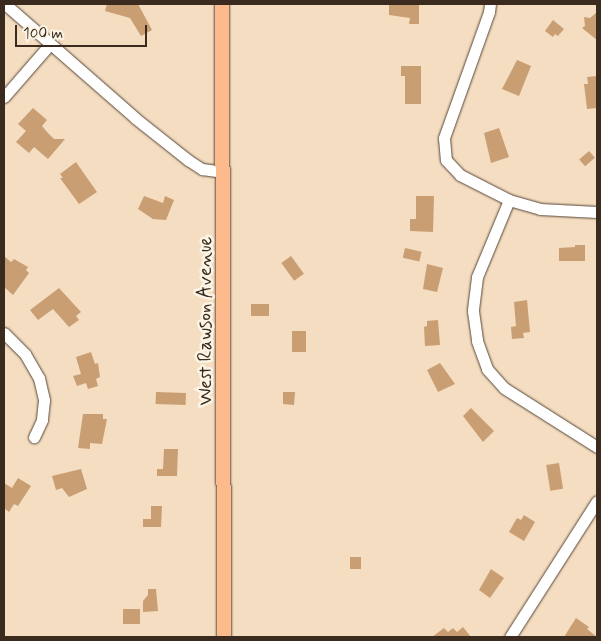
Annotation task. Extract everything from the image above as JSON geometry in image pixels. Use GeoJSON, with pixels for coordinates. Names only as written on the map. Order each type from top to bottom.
{"type":"FeatureCollection","features":[{"type":"Feature","properties":{"kind":"main road","name":"West Rawson Avenue"},"geometry":{"type":"LineString","coordinates":[[222,4],[224,637]]}},
{"type":"Feature","properties":{"kind":"street"},"geometry":{"type":"LineString","coordinates":[[5,4],[188,160],[202,168],[224,172]]}},
{"type":"Feature","properties":{"kind":"street"},"geometry":{"type":"LineString","coordinates":[[490,4],[489,12],[444,138],[446,160],[460,175],[509,200],[540,209],[597,212]]}},
{"type":"Feature","properties":{"kind":"street"},"geometry":{"type":"LineString","coordinates":[[4,97],[50,44]]}},
{"type":"Feature","properties":{"kind":"street"},"geometry":{"type":"LineString","coordinates":[[509,200],[477,277],[473,311],[477,341],[487,369],[504,388],[597,447]]}},
{"type":"Feature","properties":{"kind":"street"},"geometry":{"type":"LineString","coordinates":[[4,333],[25,354],[39,378],[44,400],[42,420],[34,436]]}},
{"type":"Feature","properties":{"kind":"street"},"geometry":{"type":"LineString","coordinates":[[510,637],[597,500]]}},
{"type":"Feature","properties":{"kind":"building"},"geometry":{"type":"Polygon","coordinates":[[[107,4],[138,4],[152,30],[141,36],[130,18],[105,11],[107,4]]]}},
{"type":"Feature","properties":{"kind":"building"},"geometry":{"type":"Polygon","coordinates":[[[389,4],[419,4],[419,24],[409,24],[410,18],[389,15],[389,4]]]}},
{"type":"Feature","properties":{"kind":"building"},"geometry":{"type":"Polygon","coordinates":[[[597,12],[597,40],[582,28],[585,26],[584,17],[590,18],[597,12]]]}},
{"type":"Feature","properties":{"kind":"building"},"geometry":{"type":"Polygon","coordinates":[[[553,20],[564,29],[558,36],[555,34],[553,37],[545,31],[553,20]]]}},
{"type":"Feature","properties":{"kind":"building"},"geometry":{"type":"Polygon","coordinates":[[[517,60],[531,66],[519,96],[502,89],[517,60]]]}},
{"type":"Feature","properties":{"kind":"building"},"geometry":{"type":"Polygon","coordinates":[[[401,66],[421,66],[421,104],[405,104],[405,76],[401,76],[401,66]]]}},
{"type":"Feature","properties":{"kind":"building"},"geometry":{"type":"Polygon","coordinates":[[[597,76],[597,108],[587,109],[584,84],[588,84],[587,77],[597,76]]]}},
{"type":"Feature","properties":{"kind":"building"},"geometry":{"type":"Polygon","coordinates":[[[33,108],[47,120],[42,126],[54,139],[65,139],[48,159],[34,147],[29,153],[16,142],[26,131],[18,124],[33,108]]]}},
{"type":"Feature","properties":{"kind":"building"},"geometry":{"type":"Polygon","coordinates":[[[499,128],[509,157],[491,163],[484,133],[499,128]]]}},
{"type":"Feature","properties":{"kind":"building"},"geometry":{"type":"Polygon","coordinates":[[[589,151],[595,158],[585,166],[579,160],[589,151]]]}},
{"type":"Feature","properties":{"kind":"building"},"geometry":{"type":"Polygon","coordinates":[[[76,162],[97,192],[79,204],[60,178],[63,178],[60,174],[76,162]]]}},
{"type":"Feature","properties":{"kind":"building"},"geometry":{"type":"Polygon","coordinates":[[[144,196],[163,203],[165,196],[174,200],[166,220],[153,219],[138,209],[144,196]]]}},
{"type":"Feature","properties":{"kind":"building"},"geometry":{"type":"Polygon","coordinates":[[[416,196],[434,196],[433,232],[410,231],[410,219],[416,219],[416,196]]]}},
{"type":"Feature","properties":{"kind":"building"},"geometry":{"type":"Polygon","coordinates":[[[575,245],[585,245],[585,261],[559,261],[559,248],[575,247],[575,245]]]}},
{"type":"Feature","properties":{"kind":"building"},"geometry":{"type":"Polygon","coordinates":[[[405,248],[422,252],[419,262],[403,258],[405,248]]]}},
{"type":"Feature","properties":{"kind":"building"},"geometry":{"type":"Polygon","coordinates":[[[4,256],[11,262],[14,259],[28,267],[26,270],[29,273],[13,295],[4,287],[4,256]]]}},
{"type":"Feature","properties":{"kind":"building"},"geometry":{"type":"Polygon","coordinates":[[[291,256],[304,274],[294,281],[281,263],[291,256]]]}},
{"type":"Feature","properties":{"kind":"building"},"geometry":{"type":"Polygon","coordinates":[[[427,264],[443,268],[437,292],[423,289],[427,264]]]}},
{"type":"Feature","properties":{"kind":"building"},"geometry":{"type":"Polygon","coordinates":[[[59,288],[81,312],[76,316],[79,320],[69,327],[53,309],[38,320],[30,310],[59,288]]]}},
{"type":"Feature","properties":{"kind":"building"},"geometry":{"type":"Polygon","coordinates":[[[527,300],[530,332],[523,333],[524,338],[512,339],[511,327],[516,326],[514,302],[527,300]]]}},
{"type":"Feature","properties":{"kind":"building"},"geometry":{"type":"Polygon","coordinates":[[[251,304],[269,304],[269,316],[251,316],[251,304]]]}},
{"type":"Feature","properties":{"kind":"building"},"geometry":{"type":"Polygon","coordinates":[[[438,320],[440,345],[425,346],[424,327],[427,326],[427,321],[438,320]]]}},
{"type":"Feature","properties":{"kind":"building"},"geometry":{"type":"Polygon","coordinates":[[[292,331],[306,331],[306,352],[292,352],[292,331]]]}},
{"type":"Feature","properties":{"kind":"building"},"geometry":{"type":"Polygon","coordinates":[[[91,352],[95,364],[98,363],[100,377],[96,379],[98,386],[88,389],[86,383],[77,386],[73,376],[81,374],[76,357],[91,352]]]}},
{"type":"Feature","properties":{"kind":"building"},"geometry":{"type":"Polygon","coordinates":[[[440,363],[455,384],[438,392],[427,370],[440,363]]]}},
{"type":"Feature","properties":{"kind":"building"},"geometry":{"type":"Polygon","coordinates":[[[156,392],[186,393],[186,405],[156,404],[156,392]]]}},
{"type":"Feature","properties":{"kind":"building"},"geometry":{"type":"Polygon","coordinates":[[[283,392],[295,392],[294,405],[283,404],[283,392]]]}},
{"type":"Feature","properties":{"kind":"building"},"geometry":{"type":"Polygon","coordinates":[[[471,408],[494,431],[483,442],[463,416],[471,408]]]}},
{"type":"Feature","properties":{"kind":"building"},"geometry":{"type":"Polygon","coordinates":[[[83,414],[103,414],[103,419],[107,419],[102,444],[90,443],[90,449],[78,448],[83,414]]]}},
{"type":"Feature","properties":{"kind":"building"},"geometry":{"type":"Polygon","coordinates":[[[164,449],[178,449],[177,476],[157,476],[157,469],[163,469],[164,449]]]}},
{"type":"Feature","properties":{"kind":"building"},"geometry":{"type":"Polygon","coordinates":[[[559,463],[563,489],[550,491],[546,465],[559,463]]]}},
{"type":"Feature","properties":{"kind":"building"},"geometry":{"type":"Polygon","coordinates":[[[81,469],[87,489],[69,497],[62,488],[56,490],[52,476],[81,469]]]}},
{"type":"Feature","properties":{"kind":"building"},"geometry":{"type":"Polygon","coordinates":[[[18,478],[31,486],[18,506],[14,504],[9,512],[4,508],[4,483],[12,488],[18,478]]]}},
{"type":"Feature","properties":{"kind":"building"},"geometry":{"type":"Polygon","coordinates":[[[151,506],[162,506],[161,527],[143,527],[143,519],[151,519],[151,506]]]}},
{"type":"Feature","properties":{"kind":"building"},"geometry":{"type":"Polygon","coordinates":[[[524,515],[535,522],[524,541],[509,532],[517,518],[521,520],[524,515]]]}},
{"type":"Feature","properties":{"kind":"building"},"geometry":{"type":"Polygon","coordinates":[[[350,557],[361,557],[361,569],[350,569],[350,557]]]}},
{"type":"Feature","properties":{"kind":"building"},"geometry":{"type":"Polygon","coordinates":[[[491,569],[504,578],[490,598],[479,590],[491,569]]]}},
{"type":"Feature","properties":{"kind":"building"},"geometry":{"type":"Polygon","coordinates":[[[148,589],[156,589],[158,611],[143,612],[143,601],[148,595],[148,589]]]}},
{"type":"Feature","properties":{"kind":"building"},"geometry":{"type":"Polygon","coordinates":[[[123,609],[140,609],[140,624],[123,624],[123,609]]]}},
{"type":"Feature","properties":{"kind":"building"},"geometry":{"type":"Polygon","coordinates":[[[576,618],[589,627],[587,629],[597,637],[564,637],[576,618]]]}},
{"type":"Feature","properties":{"kind":"building"},"geometry":{"type":"Polygon","coordinates":[[[463,627],[471,637],[432,637],[444,628],[448,632],[453,628],[457,632],[463,627]]]}}]}
